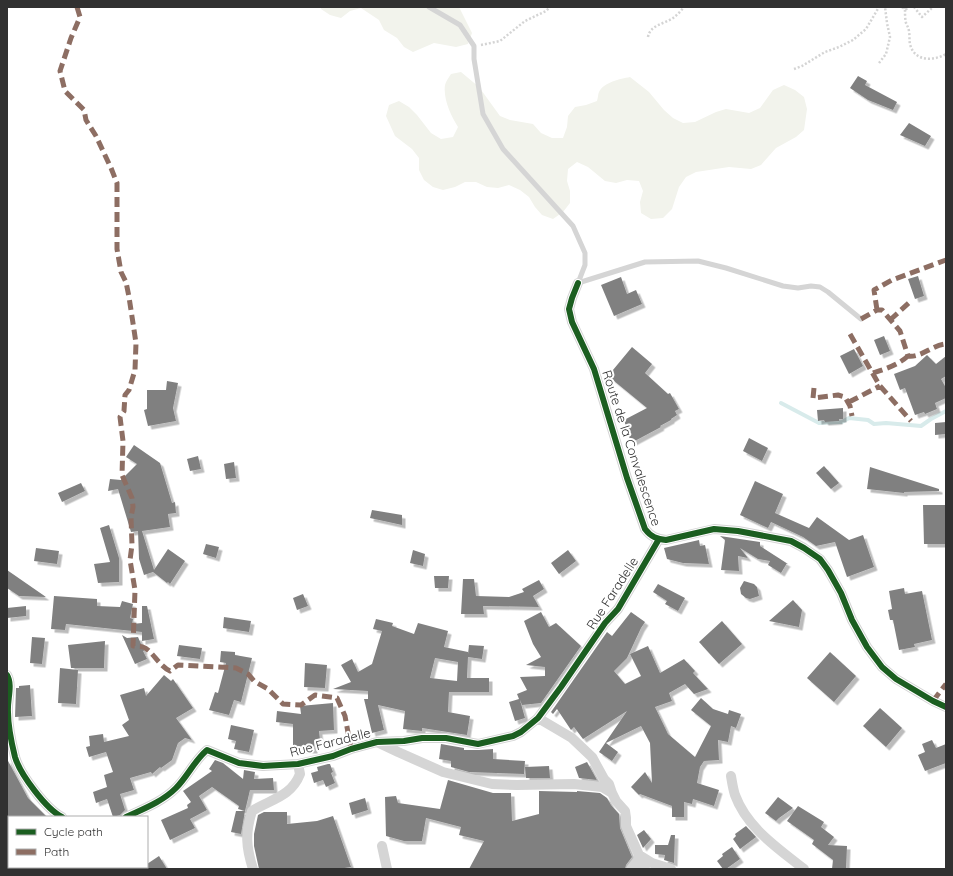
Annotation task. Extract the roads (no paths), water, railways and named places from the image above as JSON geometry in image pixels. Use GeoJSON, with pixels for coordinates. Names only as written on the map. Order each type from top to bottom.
{"type":"FeatureCollection","features":[{"type":"Feature","properties":{"kind":"street","name":"Route de la Convalescence"},"geometry":{"type":"LineString","coordinates":[[578,283],[569,309],[572,322],[594,369],[627,478],[645,529],[649,535],[659,539],[675,538],[714,529],[738,531],[791,540],[820,560],[828,570],[841,593],[852,620],[867,646],[882,667],[896,679],[946,707]]}},
{"type":"Feature","properties":{"kind":"street","name":"Rue Faradelle"},"geometry":{"type":"LineString","coordinates":[[128,816],[167,797],[178,787],[198,758],[207,750],[239,763],[263,766],[298,764],[333,756],[351,749],[378,742],[404,741],[422,738],[446,738],[478,744],[513,736],[521,732],[538,718],[580,662],[605,623],[618,609],[659,539]]}},
{"type":"Feature","properties":{"kind":"street"},"geometry":{"type":"LineString","coordinates":[[7,675],[10,686],[8,712],[16,758],[30,784],[57,816]]}},
{"type":"Feature","properties":{"kind":"street"},"geometry":{"type":"LineString","coordinates":[[538,718],[572,738],[592,757],[604,779],[609,784],[616,801],[625,811],[626,826],[637,848],[638,857],[644,869]]}},
{"type":"Feature","properties":{"kind":"street"},"geometry":{"type":"LineString","coordinates":[[378,742],[442,772],[492,784],[580,785],[602,788],[612,793]]}},
{"type":"Feature","properties":{"kind":"street"},"geometry":{"type":"LineString","coordinates":[[253,869],[247,850],[246,836],[252,811],[287,793],[294,786],[300,774],[298,764]]}},
{"type":"Feature","properties":{"kind":"street"},"geometry":{"type":"LineString","coordinates":[[731,776],[734,794],[748,819],[758,831],[804,869]]}},
{"type":"Feature","properties":{"kind":"street"},"geometry":{"type":"LineString","coordinates":[[382,846],[387,869]]}},
{"type":"Feature","properties":{"kind":"street"},"geometry":{"type":"LineString","coordinates":[[631,869],[638,857]]}},
{"type":"Feature","properties":{"kind":"street"},"geometry":{"type":"LineString","coordinates":[[638,857],[671,869]]}},
{"type":"Feature","properties":{"kind":"lane","name":"Route de la Convalescence"},"geometry":{"type":"LineString","coordinates":[[429,7],[460,25],[474,46],[474,59],[483,114],[503,150],[573,226],[585,253],[585,265],[578,283]]}},
{"type":"Feature","properties":{"kind":"lane"},"geometry":{"type":"LineString","coordinates":[[578,283],[645,262],[698,261],[783,286],[798,288],[811,286],[820,287],[861,319]]}},
{"type":"Feature","properties":{"kind":"waterway"},"geometry":{"type":"LineString","coordinates":[[781,403],[819,423],[842,422],[849,418],[868,420],[874,424],[886,423],[921,426],[946,411]]}}]}
